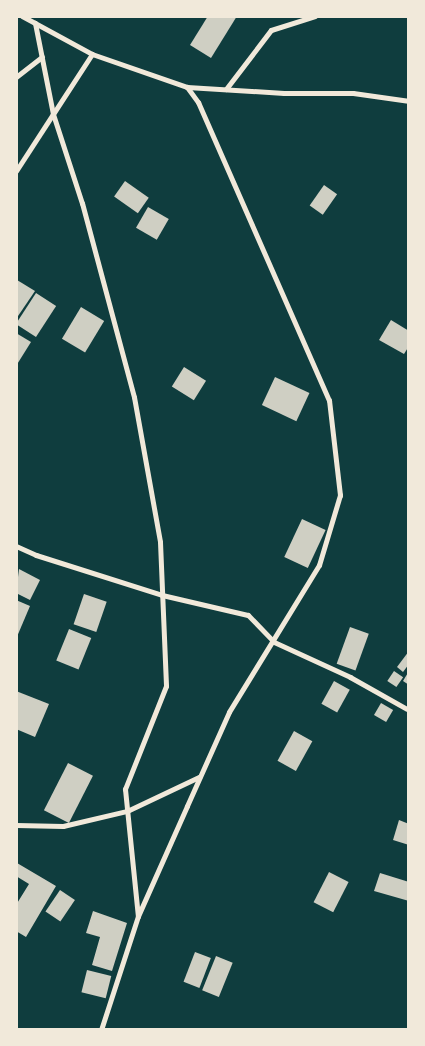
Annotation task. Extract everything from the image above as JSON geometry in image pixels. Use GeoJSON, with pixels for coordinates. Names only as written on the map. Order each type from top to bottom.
{"type":"FeatureCollection","features":[{"type":"Feature","properties":{"kind":"street"},"geometry":{"type":"LineString","coordinates":[[22,16],[92,54],[188,87],[353,92],[409,101]]}},
{"type":"Feature","properties":{"kind":"street"},"geometry":{"type":"LineString","coordinates":[[226,89],[271,30],[315,16]]}},
{"type":"Feature","properties":{"kind":"street"},"geometry":{"type":"LineString","coordinates":[[35,23],[53,114],[82,203],[134,397],[160,542],[166,686],[125,789],[138,916]]}},
{"type":"Feature","properties":{"kind":"street"},"geometry":{"type":"LineString","coordinates":[[16,171],[92,54]]}},
{"type":"Feature","properties":{"kind":"street"},"geometry":{"type":"LineString","coordinates":[[16,77],[42,57]]}},
{"type":"Feature","properties":{"kind":"street"},"geometry":{"type":"LineString","coordinates":[[101,1030],[138,916],[229,712],[274,642],[319,565],[340,495],[329,400],[198,102],[188,87]]}},
{"type":"Feature","properties":{"kind":"street"},"geometry":{"type":"LineString","coordinates":[[16,546],[162,595],[248,615],[274,642],[350,677],[407,709]]}},
{"type":"Feature","properties":{"kind":"street"},"geometry":{"type":"LineString","coordinates":[[16,825],[63,826],[127,811],[200,777]]}},
{"type":"Feature","properties":{"kind":"building"},"geometry":{"type":"Polygon","coordinates":[[[208,16],[237,16],[211,58],[190,45],[208,16]]]}},
{"type":"Feature","properties":{"kind":"building"},"geometry":{"type":"Polygon","coordinates":[[[125,181],[149,198],[138,213],[114,197],[125,181]]]}},
{"type":"Feature","properties":{"kind":"building"},"geometry":{"type":"Polygon","coordinates":[[[324,185],[337,194],[323,215],[310,205],[324,185]]]}},
{"type":"Feature","properties":{"kind":"building"},"geometry":{"type":"Polygon","coordinates":[[[148,207],[169,219],[157,240],[136,228],[148,207]]]}},
{"type":"Feature","properties":{"kind":"building"},"geometry":{"type":"Polygon","coordinates":[[[17,280],[35,291],[16,319],[16,282],[17,280]]]}},
{"type":"Feature","properties":{"kind":"building"},"geometry":{"type":"Polygon","coordinates":[[[36,293],[56,306],[36,337],[16,324],[36,293]]]}},
{"type":"Feature","properties":{"kind":"building"},"geometry":{"type":"Polygon","coordinates":[[[81,307],[104,321],[85,353],[62,339],[81,307]]]}},
{"type":"Feature","properties":{"kind":"building"},"geometry":{"type":"Polygon","coordinates":[[[391,320],[409,331],[409,346],[404,354],[379,340],[391,320]]]}},
{"type":"Feature","properties":{"kind":"building"},"geometry":{"type":"Polygon","coordinates":[[[16,333],[31,342],[16,366],[16,333]]]}},
{"type":"Feature","properties":{"kind":"building"},"geometry":{"type":"Polygon","coordinates":[[[184,367],[206,381],[194,400],[172,387],[184,367]]]}},
{"type":"Feature","properties":{"kind":"building"},"geometry":{"type":"Polygon","coordinates":[[[275,377],[309,393],[296,421],[262,405],[275,377]]]}},
{"type":"Feature","properties":{"kind":"building"},"geometry":{"type":"Polygon","coordinates":[[[302,519],[326,530],[308,568],[284,557],[302,519]]]}},
{"type":"Feature","properties":{"kind":"building"},"geometry":{"type":"Polygon","coordinates":[[[19,569],[40,580],[30,600],[16,593],[19,569]]]}},
{"type":"Feature","properties":{"kind":"building"},"geometry":{"type":"Polygon","coordinates":[[[84,594],[107,602],[96,632],[74,624],[84,594]]]}},
{"type":"Feature","properties":{"kind":"building"},"geometry":{"type":"Polygon","coordinates":[[[16,600],[30,606],[16,639],[16,600]]]}},
{"type":"Feature","properties":{"kind":"building"},"geometry":{"type":"Polygon","coordinates":[[[350,627],[369,634],[355,670],[337,664],[350,627]]]}},
{"type":"Feature","properties":{"kind":"building"},"geometry":{"type":"Polygon","coordinates":[[[69,629],[91,638],[79,670],[56,661],[69,629]]]}},
{"type":"Feature","properties":{"kind":"building"},"geometry":{"type":"Polygon","coordinates":[[[409,651],[409,664],[403,672],[397,667],[409,651]]]}},
{"type":"Feature","properties":{"kind":"building"},"geometry":{"type":"Polygon","coordinates":[[[394,671],[403,677],[396,687],[387,681],[394,671]]]}},
{"type":"Feature","properties":{"kind":"building"},"geometry":{"type":"Polygon","coordinates":[[[409,671],[409,685],[403,681],[409,671]]]}},
{"type":"Feature","properties":{"kind":"building"},"geometry":{"type":"Polygon","coordinates":[[[334,681],[350,690],[337,712],[321,704],[334,681]]]}},
{"type":"Feature","properties":{"kind":"building"},"geometry":{"type":"Polygon","coordinates":[[[16,691],[49,704],[35,737],[16,729],[16,691]]]}},
{"type":"Feature","properties":{"kind":"building"},"geometry":{"type":"Polygon","coordinates":[[[381,703],[393,710],[386,722],[374,715],[381,703]]]}},
{"type":"Feature","properties":{"kind":"building"},"geometry":{"type":"Polygon","coordinates":[[[294,731],[312,741],[296,771],[278,761],[294,731]]]}},
{"type":"Feature","properties":{"kind":"building"},"geometry":{"type":"Polygon","coordinates":[[[68,763],[93,776],[69,823],[44,810],[68,763]]]}},
{"type":"Feature","properties":{"kind":"building"},"geometry":{"type":"Polygon","coordinates":[[[399,820],[409,824],[409,845],[393,840],[399,820]]]}},
{"type":"Feature","properties":{"kind":"building"},"geometry":{"type":"Polygon","coordinates":[[[17,863],[56,886],[26,937],[16,931],[16,905],[29,884],[16,876],[17,863]]]}},
{"type":"Feature","properties":{"kind":"building"},"geometry":{"type":"Polygon","coordinates":[[[329,872],[349,882],[333,912],[314,902],[329,872]]]}},
{"type":"Feature","properties":{"kind":"building"},"geometry":{"type":"Polygon","coordinates":[[[380,873],[409,882],[409,901],[374,891],[380,873]]]}},
{"type":"Feature","properties":{"kind":"building"},"geometry":{"type":"Polygon","coordinates":[[[60,890],[75,900],[60,922],[45,912],[60,890]]]}},
{"type":"Feature","properties":{"kind":"building"},"geometry":{"type":"Polygon","coordinates":[[[93,911],[127,923],[112,971],[92,965],[100,937],[86,933],[93,911]]]}},
{"type":"Feature","properties":{"kind":"building"},"geometry":{"type":"Polygon","coordinates":[[[195,952],[211,958],[199,988],[184,982],[195,952]]]}},
{"type":"Feature","properties":{"kind":"building"},"geometry":{"type":"Polygon","coordinates":[[[216,956],[233,963],[219,997],[202,990],[216,956]]]}},
{"type":"Feature","properties":{"kind":"building"},"geometry":{"type":"Polygon","coordinates":[[[87,970],[111,976],[106,998],[81,992],[87,970]]]}}]}
